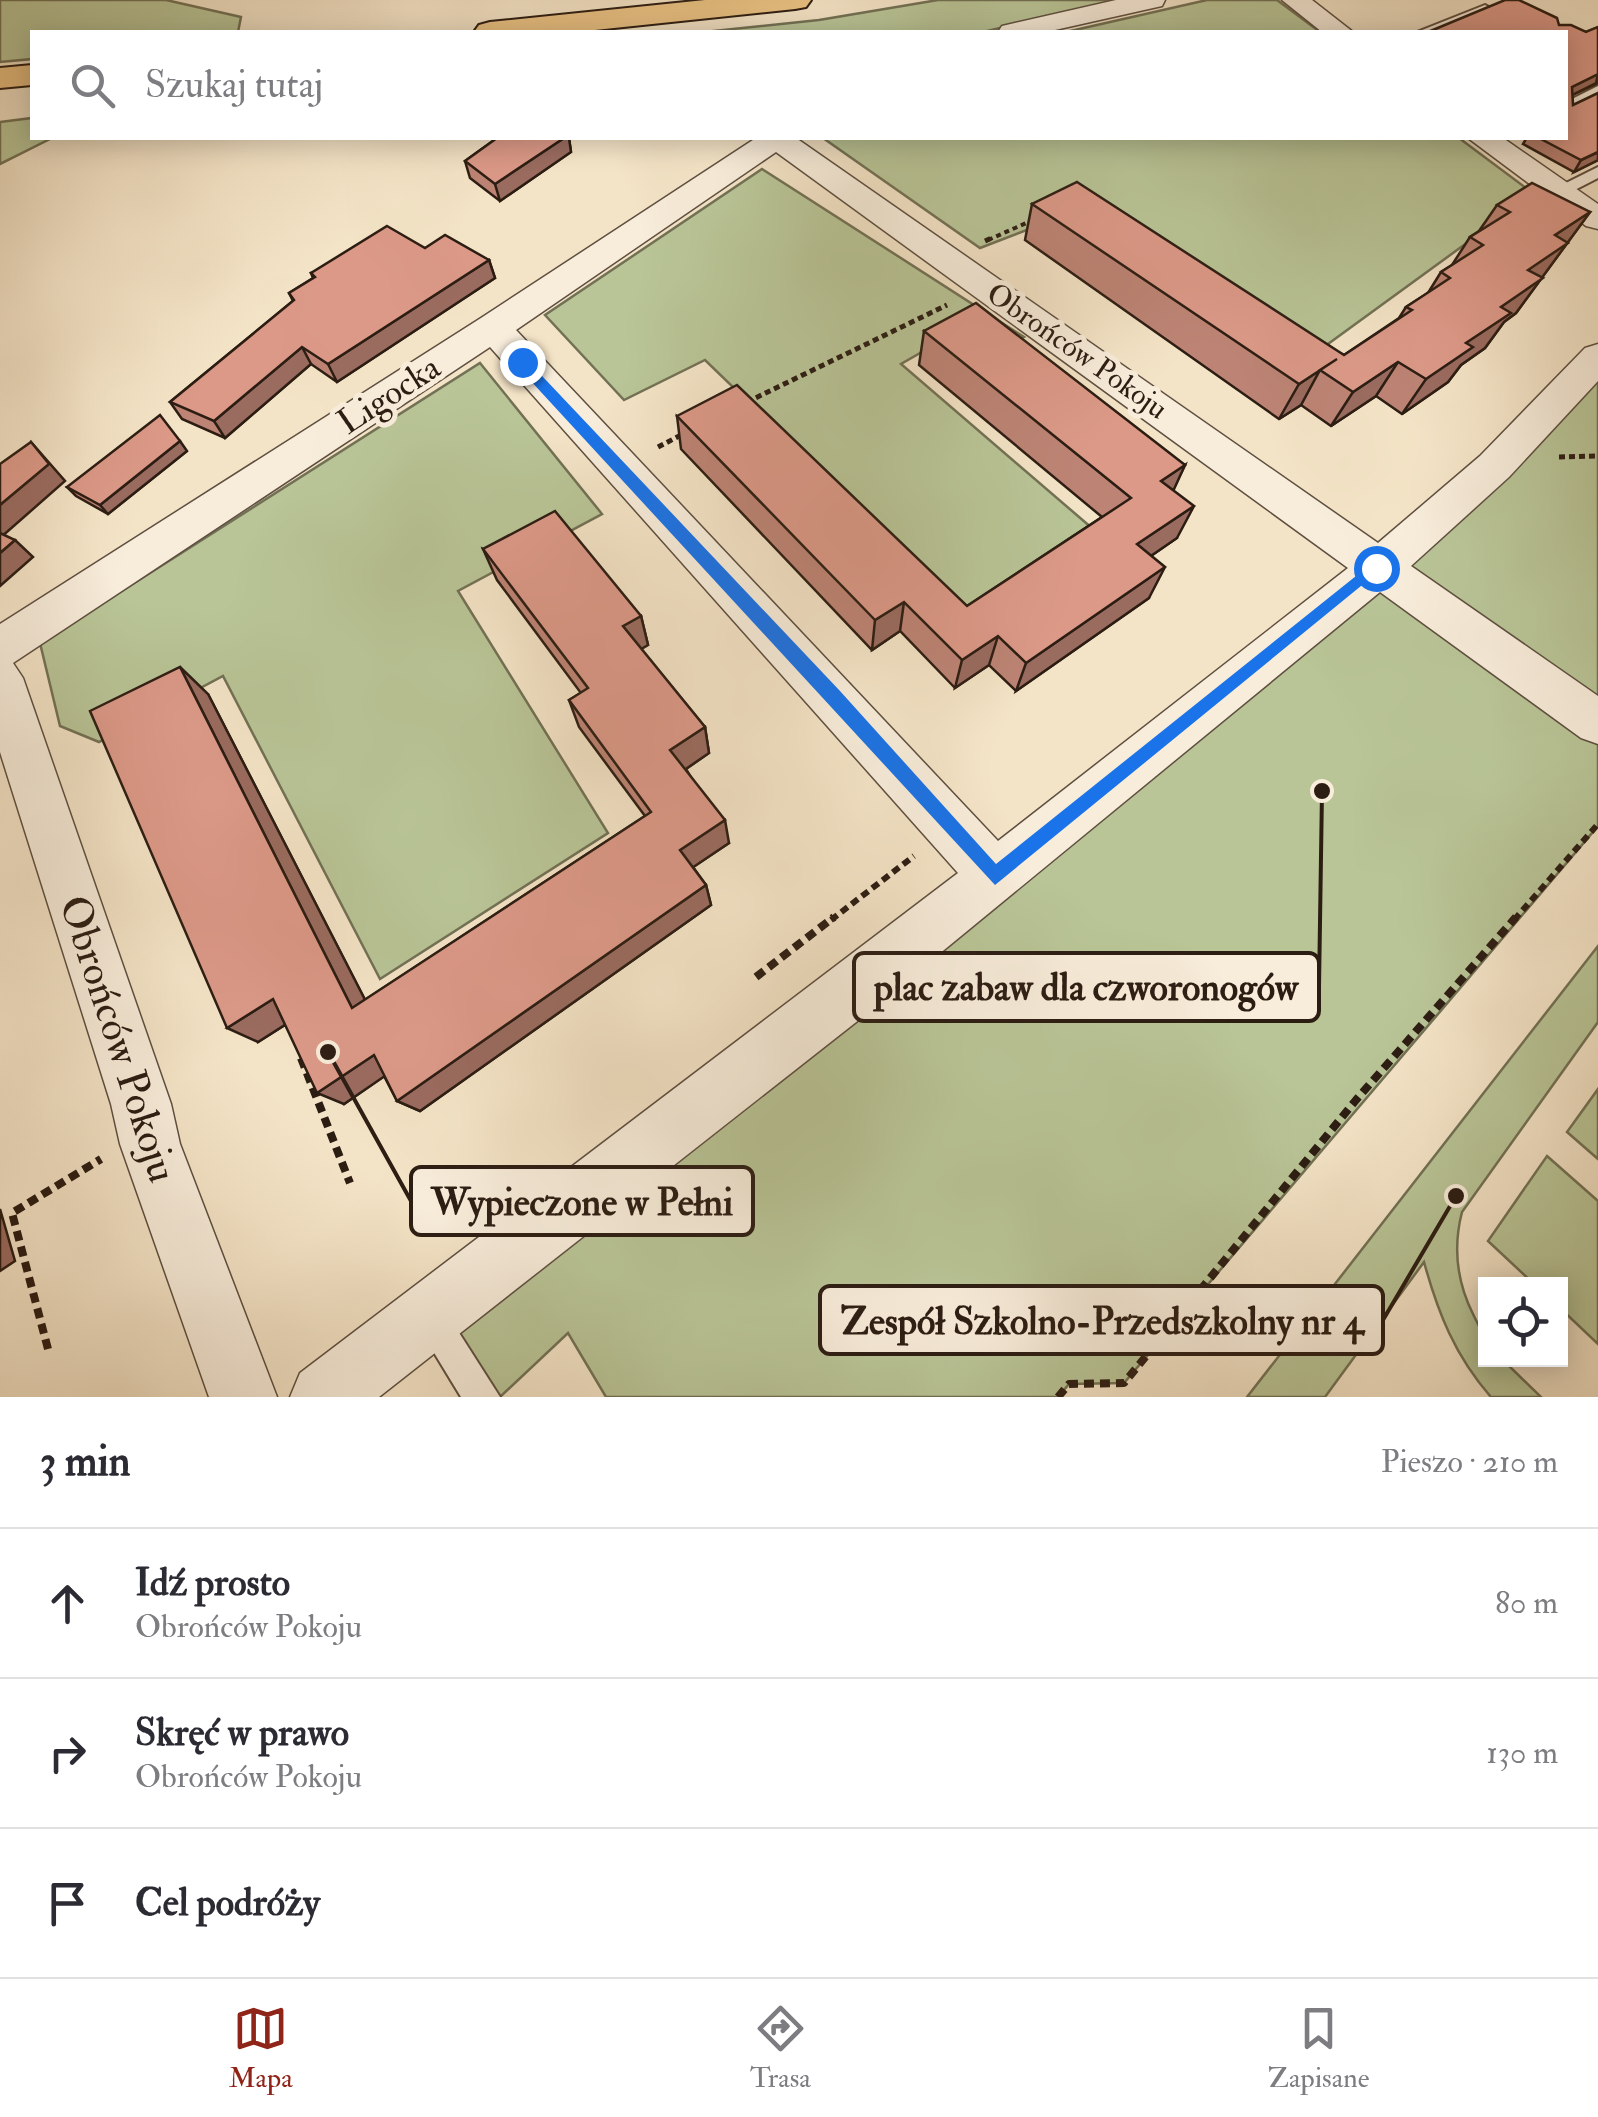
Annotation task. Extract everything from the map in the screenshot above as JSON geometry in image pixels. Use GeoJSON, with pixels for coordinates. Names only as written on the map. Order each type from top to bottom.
{"type":"FeatureCollection","features":[{"type":"Feature","properties":{"kind":"main road"},"geometry":{"type":"LineString","coordinates":[[509,30],[795,0]]}},
{"type":"Feature","properties":{"kind":"main road"},"geometry":{"type":"LineString","coordinates":[[0,78],[30,75]]}},
{"type":"Feature","properties":{"kind":"street"},"geometry":{"type":"LineString","coordinates":[[1021,30],[1152,0]]}},
{"type":"Feature","properties":{"kind":"street"},"geometry":{"type":"LineString","coordinates":[[1295,0],[1336,30]]}},
{"type":"Feature","properties":{"kind":"street","name":"Ligocka"},"geometry":{"type":"LineString","coordinates":[[0,648],[494,327],[773,140]]}},
{"type":"Feature","properties":{"kind":"street","name":"Obrońców Pokoju"},"geometry":{"type":"LineString","coordinates":[[779,140],[1598,723]]}},
{"type":"Feature","properties":{"kind":"street"},"geometry":{"type":"LineString","coordinates":[[1495,140],[1598,219]]}},
{"type":"Feature","properties":{"kind":"street"},"geometry":{"type":"LineString","coordinates":[[494,327],[995,876]]}},
{"type":"Feature","properties":{"kind":"street"},"geometry":{"type":"LineString","coordinates":[[324,1397],[995,876],[1376,568],[1504,458],[1598,357]]}},
{"type":"Feature","properties":{"kind":"street","name":"Obrońców Pokoju"},"geometry":{"type":"LineString","coordinates":[[0,678],[141,1104],[150,1144],[243,1397]]}},
{"type":"Feature","properties":{"kind":"lane"},"geometry":{"type":"LineString","coordinates":[[1429,30],[1485,8]]}},
{"type":"Feature","properties":{"kind":"lane"},"geometry":{"type":"LineString","coordinates":[[1568,107],[1598,91]]}},
{"type":"Feature","properties":{"kind":"lane"},"geometry":{"type":"LineString","coordinates":[[1559,191],[1598,172]]}},
{"type":"Feature","properties":{"kind":"lane"},"geometry":{"type":"LineString","coordinates":[[430,1317],[482,1397]]}},
{"type":"Feature","properties":{"kind":"path"},"geometry":{"type":"LineString","coordinates":[[732,409],[971,293],[946,258],[1045,215]]}},
{"type":"Feature","properties":{"kind":"path"},"geometry":{"type":"LineString","coordinates":[[653,450],[700,425]]}},
{"type":"Feature","properties":{"kind":"path"},"geometry":{"type":"LineString","coordinates":[[1058,1397],[1068,1384],[1124,1384],[1356,1100],[1598,824]]}},
{"type":"Feature","properties":{"kind":"path"},"geometry":{"type":"LineString","coordinates":[[756,977],[930,844]]}},
{"type":"Feature","properties":{"kind":"path"},"geometry":{"type":"LineString","coordinates":[[297,1047],[350,1183]]}},
{"type":"Feature","properties":{"kind":"path"},"geometry":{"type":"LineString","coordinates":[[48,1349],[12,1213],[110,1154]]}},
{"type":"Feature","properties":{"kind":"green space"},"geometry":{"type":"Polygon","coordinates":[[[0,0],[166,0],[241,17],[238,30],[30,30],[30,59],[0,62],[0,0]]]}},
{"type":"Feature","properties":{"kind":"green space"},"geometry":{"type":"Polygon","coordinates":[[[938,0],[1119,0],[992,30],[723,30],[819,20],[938,0]]]}},
{"type":"Feature","properties":{"kind":"green space"},"geometry":{"type":"Polygon","coordinates":[[[1207,0],[1277,0],[1317,30],[1075,30],[1207,0]]]}},
{"type":"Feature","properties":{"kind":"green space"},"geometry":{"type":"Polygon","coordinates":[[[30,118],[30,140],[48,140],[0,164],[0,122],[30,118]]]}},
{"type":"Feature","properties":{"kind":"green space"},"geometry":{"type":"Polygon","coordinates":[[[826,140],[1462,140],[1534,194],[1317,352],[1076,211],[980,248],[826,140]]]}},
{"type":"Feature","properties":{"kind":"green space"},"geometry":{"type":"Polygon","coordinates":[[[762,169],[1024,337],[1000,351],[964,328],[901,364],[1093,529],[969,615],[705,360],[624,400],[545,315],[762,169]]]}},
{"type":"Feature","properties":{"kind":"green space"},"geometry":{"type":"Polygon","coordinates":[[[1598,353],[1598,826],[1124,1383],[1069,1384],[1058,1397],[606,1397],[568,1333],[500,1397],[482,1397],[430,1317],[1376,568],[1598,353]]]}},
{"type":"Feature","properties":{"kind":"green space"},"geometry":{"type":"Polygon","coordinates":[[[480,363],[602,514],[458,591],[608,833],[380,979],[223,676],[99,742],[60,726],[40,643],[480,363]]]}},
{"type":"Feature","properties":{"kind":"green space"},"geometry":{"type":"Polygon","coordinates":[[[1598,946],[1598,1022],[1462,1212],[1459,1225],[1460,1277],[1478,1325],[1478,1367],[1510,1367],[1541,1397],[1491,1397],[1467,1366],[1449,1333],[1424,1262],[1325,1397],[1247,1397],[1598,946]]]}},
{"type":"Feature","properties":{"kind":"green space"},"geometry":{"type":"Polygon","coordinates":[[[1598,1089],[1598,1159],[1567,1132],[1598,1089]]]}},
{"type":"Feature","properties":{"kind":"green space"},"geometry":{"type":"Polygon","coordinates":[[[1547,1156],[1598,1201],[1598,1344],[1568,1316],[1568,1277],[1527,1277],[1488,1241],[1547,1156]]]}},
{"type":"Feature","properties":{"kind":"building"},"geometry":{"type":"Polygon","coordinates":[[[1505,0],[1519,0],[1557,18],[1559,25],[1571,25],[1586,32],[1598,27],[1598,74],[1572,87],[1573,105],[1598,93],[1598,152],[1581,160],[1543,140],[1568,140],[1568,30],[1433,30],[1505,0]]]}},
{"type":"Feature","properties":{"kind":"building"},"geometry":{"type":"Polygon","coordinates":[[[494,140],[561,140],[495,184],[465,161],[494,140]]]}},
{"type":"Feature","properties":{"kind":"building"},"geometry":{"type":"Polygon","coordinates":[[[1077,182],[1344,355],[1412,310],[1406,307],[1450,278],[1441,272],[1483,245],[1470,237],[1510,212],[1497,205],[1532,183],[1590,212],[1555,235],[1568,243],[1528,270],[1543,278],[1501,307],[1511,313],[1466,343],[1473,347],[1426,379],[1398,362],[1353,392],[1320,370],[1299,384],[1032,204],[1077,182]]]}},
{"type":"Feature","properties":{"kind":"building"},"geometry":{"type":"Polygon","coordinates":[[[387,226],[425,248],[445,235],[489,260],[328,364],[302,347],[214,421],[170,402],[294,300],[289,293],[315,277],[311,273],[387,226]]]}},
{"type":"Feature","properties":{"kind":"building"},"geometry":{"type":"Polygon","coordinates":[[[976,303],[1185,465],[1161,481],[1194,506],[1137,544],[1165,567],[1026,663],[998,636],[962,660],[904,602],[875,620],[677,416],[737,385],[967,606],[1131,498],[924,331],[976,303]]]}},
{"type":"Feature","properties":{"kind":"building"},"geometry":{"type":"Polygon","coordinates":[[[160,415],[180,441],[100,505],[67,487],[160,415]]]}},
{"type":"Feature","properties":{"kind":"building"},"geometry":{"type":"Polygon","coordinates":[[[31,442],[49,464],[0,505],[0,464],[31,442]]]}},
{"type":"Feature","properties":{"kind":"building"},"geometry":{"type":"Polygon","coordinates":[[[555,511],[641,616],[623,626],[705,727],[670,750],[725,820],[680,850],[706,885],[397,1101],[374,1055],[317,1093],[273,999],[227,1028],[90,711],[180,667],[352,1008],[651,812],[569,700],[588,688],[483,549],[555,511]]]}},
{"type":"Feature","properties":{"kind":"building"},"geometry":{"type":"Polygon","coordinates":[[[0,533],[15,540],[0,553],[0,533]]]}},
{"type":"Feature","properties":{"kind":"place","name":"plac zabaw dla czworonogów"},"geometry":{"type":"Point","coordinates":[1322,791]}},
{"type":"Feature","properties":{"kind":"place","name":"Wypieczone w Pełni"},"geometry":{"type":"Point","coordinates":[328,1052]}},
{"type":"Feature","properties":{"kind":"place","name":"Zespół Szkolno-Przedszkolny nr 4"},"geometry":{"type":"Point","coordinates":[1456,1196]}},
{"type":"Feature","properties":{"kind":"route"},"geometry":{"type":"LineString","coordinates":[[522,362],[834,696],[995,876],[1376,568]]}}]}
